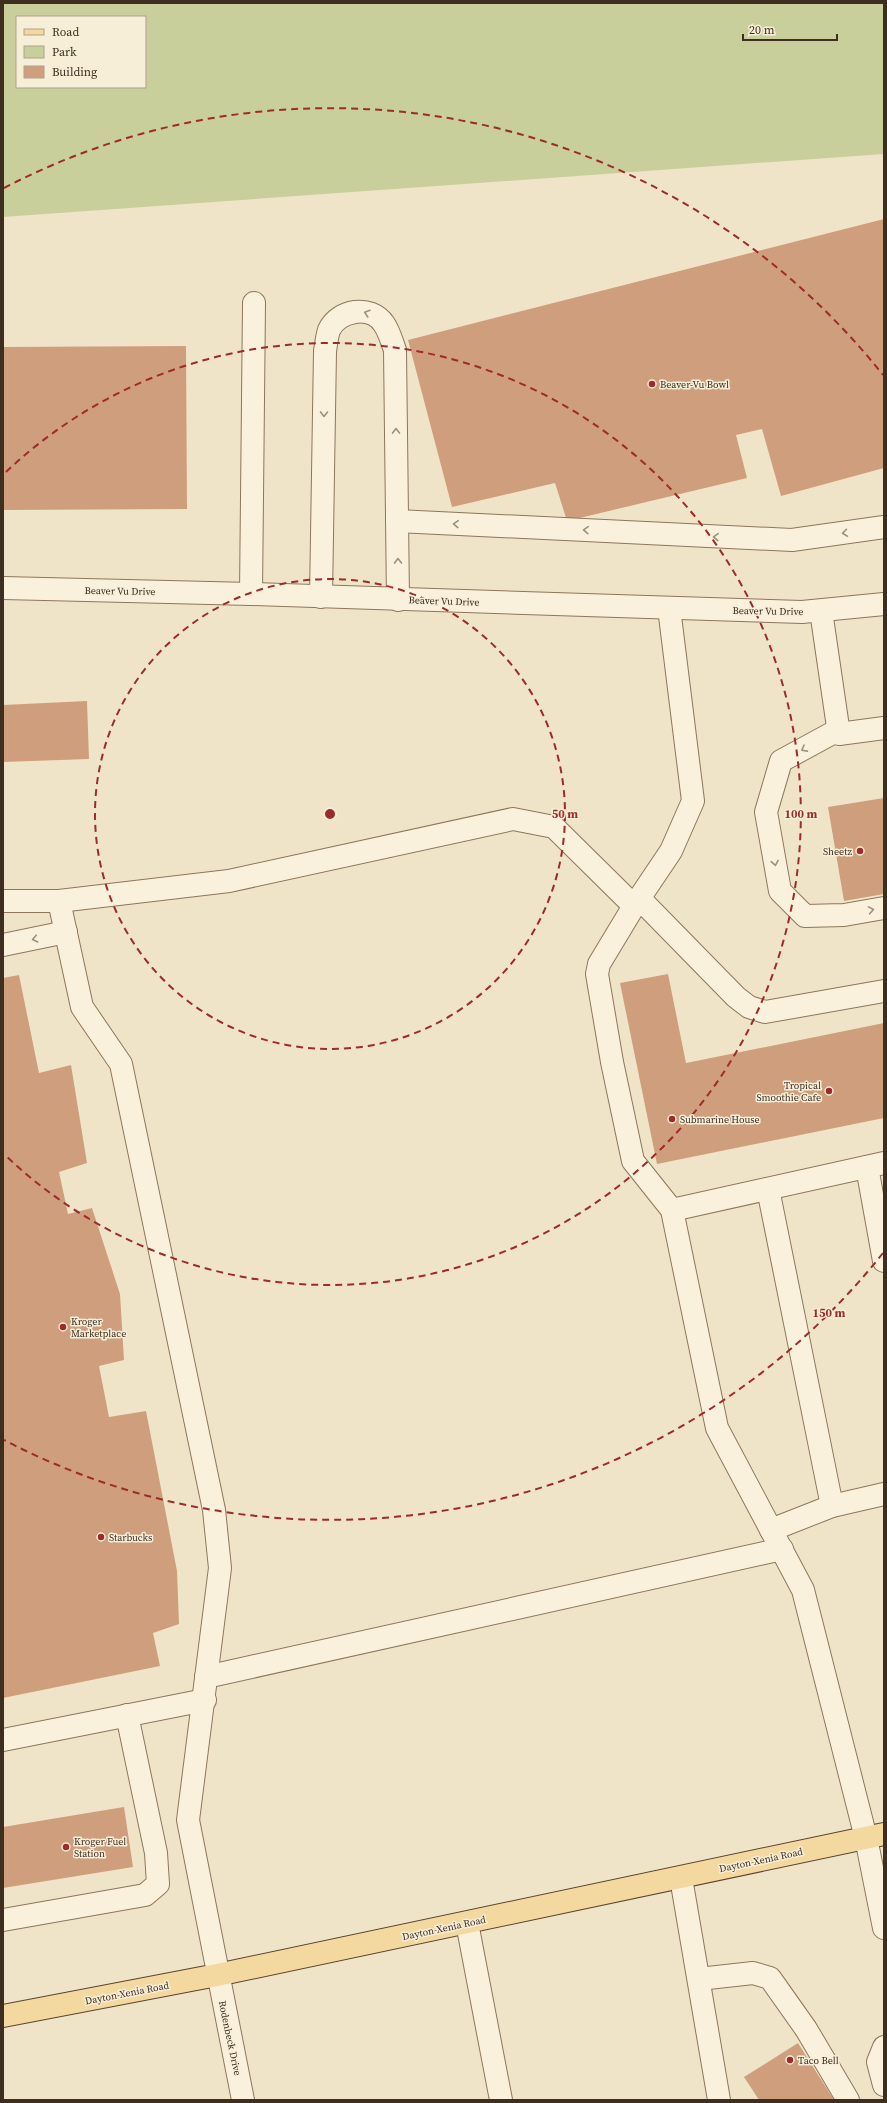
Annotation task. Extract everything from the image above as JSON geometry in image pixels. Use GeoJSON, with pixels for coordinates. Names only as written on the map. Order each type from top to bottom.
{"type":"FeatureCollection","features":[{"type":"Feature","properties":{"kind":"main road","name":"Dayton-Xenia Road"},"geometry":{"type":"LineString","coordinates":[[3,2016],[217,1975],[875,1836]]}},
{"type":"Feature","properties":{"kind":"street"},"geometry":{"type":"LineString","coordinates":[[251,594],[254,303]]}},
{"type":"Feature","properties":{"kind":"street"},"geometry":{"type":"LineString","coordinates":[[321,597],[325,352],[330,330],[341,316],[357,311],[369,313],[384,323],[395,350],[398,600]]}},
{"type":"Feature","properties":{"kind":"street"},"geometry":{"type":"LineString","coordinates":[[397,521],[792,540],[884,527]]}},
{"type":"Feature","properties":{"kind":"street","name":"Beaver Vu Drive"},"geometry":{"type":"LineString","coordinates":[[3,588],[251,594],[669,608],[821,611],[884,604]]}},
{"type":"Feature","properties":{"kind":"street"},"geometry":{"type":"LineString","coordinates":[[669,608],[693,801],[671,851],[637,902],[599,964],[597,974],[612,1062],[633,1161],[672,1210],[717,1428],[803,1590],[875,1836],[884,1928]]}},
{"type":"Feature","properties":{"kind":"street"},"geometry":{"type":"LineString","coordinates":[[821,611],[839,734],[884,728]]}},
{"type":"Feature","properties":{"kind":"street"},"geometry":{"type":"LineString","coordinates":[[838,730],[781,761],[766,812],[780,891],[805,916],[844,915],[884,908]]}},
{"type":"Feature","properties":{"kind":"street"},"geometry":{"type":"LineString","coordinates":[[3,902],[59,901],[229,881],[513,819],[554,827],[637,902],[736,997],[749,1007],[765,1012],[784,1010],[884,992]]}},
{"type":"Feature","properties":{"kind":"street","name":"Rodenbeck Drive"},"geometry":{"type":"LineString","coordinates":[[59,901],[82,1007],[121,1064],[214,1510],[220,1568],[206,1676],[205,1700],[188,1820],[217,1975],[243,2100]]}},
{"type":"Feature","properties":{"kind":"street"},"geometry":{"type":"LineString","coordinates":[[3,945],[66,932]]}},
{"type":"Feature","properties":{"kind":"street"},"geometry":{"type":"LineString","coordinates":[[672,1210],[876,1165],[884,1261]]}},
{"type":"Feature","properties":{"kind":"street"},"geometry":{"type":"LineString","coordinates":[[768,1189],[832,1506]]}},
{"type":"Feature","properties":{"kind":"street"},"geometry":{"type":"LineString","coordinates":[[771,1530],[832,1506],[884,1494]]}},
{"type":"Feature","properties":{"kind":"street"},"geometry":{"type":"LineString","coordinates":[[206,1676],[782,1549]]}},
{"type":"Feature","properties":{"kind":"street"},"geometry":{"type":"LineString","coordinates":[[3,1740],[205,1700]]}},
{"type":"Feature","properties":{"kind":"street"},"geometry":{"type":"LineString","coordinates":[[3,1920],[145,1895],[158,1884],[156,1853],[127,1715]]}},
{"type":"Feature","properties":{"kind":"street"},"geometry":{"type":"LineString","coordinates":[[681,1878],[719,2100]]}},
{"type":"Feature","properties":{"kind":"street"},"geometry":{"type":"LineString","coordinates":[[467,1923],[501,2100]]}},
{"type":"Feature","properties":{"kind":"street"},"geometry":{"type":"LineString","coordinates":[[699,1979],[753,1973],[770,1978],[806,2029],[848,2100]]}},
{"type":"Feature","properties":{"kind":"street"},"geometry":{"type":"LineString","coordinates":[[884,2046],[878,2062],[884,2084]]}},
{"type":"Feature","properties":{"kind":"green space"},"geometry":{"type":"Polygon","coordinates":[[[3,3],[884,3],[884,154],[3,217],[3,3]]]}},
{"type":"Feature","properties":{"kind":"building","name":"Beaver-Vu Bowl"},"geometry":{"type":"Polygon","coordinates":[[[884,219],[884,468],[781,496],[762,429],[736,435],[747,478],[567,521],[555,483],[452,507],[408,340],[884,219]]]}},
{"type":"Feature","properties":{"kind":"building"},"geometry":{"type":"Polygon","coordinates":[[[186,346],[187,509],[3,510],[3,347],[186,346]]]}},
{"type":"Feature","properties":{"kind":"building"},"geometry":{"type":"Polygon","coordinates":[[[87,701],[89,759],[3,762],[3,705],[87,701]]]}},
{"type":"Feature","properties":{"kind":"building","name":"Sheetz"},"geometry":{"type":"Polygon","coordinates":[[[884,798],[884,894],[844,901],[828,807],[884,798]]]}},
{"type":"Feature","properties":{"kind":"building"},"geometry":{"type":"Polygon","coordinates":[[[668,974],[686,1063],[884,1023],[884,1118],[657,1164],[620,983],[668,974]]]}},
{"type":"Feature","properties":{"kind":"building","name":"Kroger Marketplace"},"geometry":{"type":"Polygon","coordinates":[[[19,975],[39,1073],[71,1065],[87,1163],[59,1172],[68,1214],[92,1208],[120,1294],[124,1360],[99,1366],[109,1417],[146,1411],[177,1571],[179,1624],[153,1633],[160,1666],[3,1698],[3,978],[19,975]]]}},
{"type":"Feature","properties":{"kind":"building","name":"Kroger Fuel Station"},"geometry":{"type":"Polygon","coordinates":[[[124,1807],[133,1867],[3,1888],[3,1827],[124,1807]]]}},
{"type":"Feature","properties":{"kind":"building","name":"Taco Bell"},"geometry":{"type":"Polygon","coordinates":[[[798,2043],[834,2100],[759,2100],[744,2077],[798,2043]]]}},
{"type":"Feature","properties":{"kind":"place","name":"Beaver-Vu Bowl"},"geometry":{"type":"Point","coordinates":[652,384]}},
{"type":"Feature","properties":{"kind":"place","name":"Sheetz"},"geometry":{"type":"Point","coordinates":[860,851]}},
{"type":"Feature","properties":{"kind":"place","name":"Tropical Smoothie Cafe"},"geometry":{"type":"Point","coordinates":[829,1091]}},
{"type":"Feature","properties":{"kind":"place","name":"Submarine House"},"geometry":{"type":"Point","coordinates":[672,1119]}},
{"type":"Feature","properties":{"kind":"place","name":"Kroger Marketplace"},"geometry":{"type":"Point","coordinates":[63,1327]}},
{"type":"Feature","properties":{"kind":"place","name":"Starbucks"},"geometry":{"type":"Point","coordinates":[101,1537]}},
{"type":"Feature","properties":{"kind":"place","name":"Kroger Fuel Station"},"geometry":{"type":"Point","coordinates":[66,1847]}},
{"type":"Feature","properties":{"kind":"place","name":"Taco Bell"},"geometry":{"type":"Point","coordinates":[790,2060]}}]}
